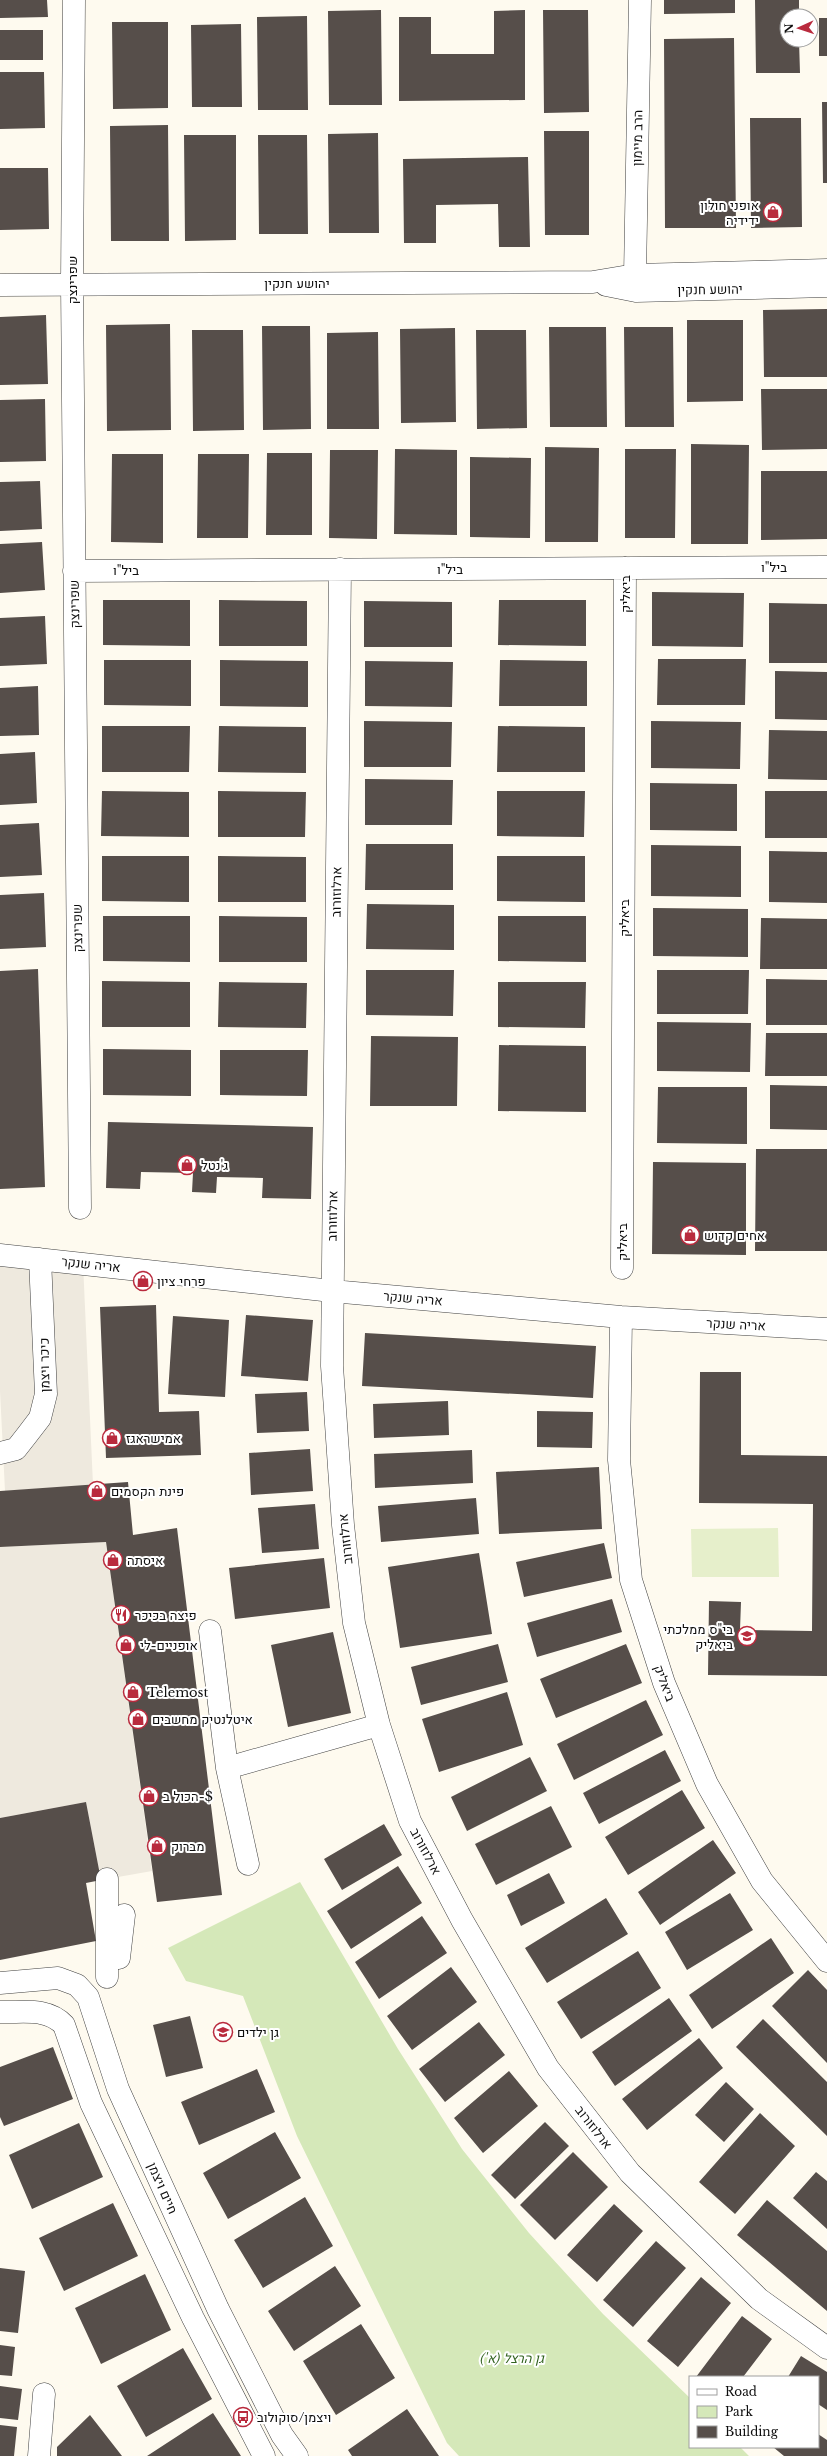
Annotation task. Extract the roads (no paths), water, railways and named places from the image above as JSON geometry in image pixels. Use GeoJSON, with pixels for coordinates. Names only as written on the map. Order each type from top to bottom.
{"type":"FeatureCollection","features":[{"type":"Feature","properties":{"kind":"street","name":"שפרינצק"},"geometry":{"type":"LineString","coordinates":[[74,0],[72,284],[80,1208]]}},
{"type":"Feature","properties":{"kind":"street","name":"הרב מיימון"},"geometry":{"type":"LineString","coordinates":[[635,275],[640,0]]}},
{"type":"Feature","properties":{"kind":"street","name":"יהושע חנקין"},"geometry":{"type":"LineString","coordinates":[[0,285],[594,282],[635,275],[827,270]]}},
{"type":"Feature","properties":{"kind":"street","name":"יהושע חנקין"},"geometry":{"type":"LineString","coordinates":[[594,282],[636,291],[827,286]]}},
{"type":"Feature","properties":{"kind":"street","name":"ביל\"ו"},"geometry":{"type":"LineString","coordinates":[[74,571],[827,567]]}},
{"type":"Feature","properties":{"kind":"street","name":"ביאליק"},"geometry":{"type":"LineString","coordinates":[[622,1268],[625,568]]}},
{"type":"Feature","properties":{"kind":"street","name":"ארלוזורוב"},"geometry":{"type":"LineString","coordinates":[[340,569],[332,1366],[343,1525],[354,1623],[379,1725],[410,1821],[462,1920],[548,2068],[630,2173],[759,2299],[827,2348]]}},
{"type":"Feature","properties":{"kind":"street","name":"אריה שנקר"},"geometry":{"type":"LineString","coordinates":[[0,1255],[332,1291],[621,1317],[827,1329]]}},
{"type":"Feature","properties":{"kind":"street","name":"כיכר ויצמן"},"geometry":{"type":"LineString","coordinates":[[1,1453],[16,1448],[31,1430],[40,1418],[46,1394],[40,1259]]}},
{"type":"Feature","properties":{"kind":"street","name":"ביאליק"},"geometry":{"type":"LineString","coordinates":[[621,1317],[619,1460],[631,1580],[664,1683],[707,1784],[762,1881],[827,1961]]}},
{"type":"Feature","properties":{"kind":"street"},"geometry":{"type":"LineString","coordinates":[[210,1630],[228,1768],[248,1864]]}},
{"type":"Feature","properties":{"kind":"street"},"geometry":{"type":"LineString","coordinates":[[228,1768],[379,1725]]}},
{"type":"Feature","properties":{"kind":"street"},"geometry":{"type":"LineString","coordinates":[[107,1879],[107,1976]]}},
{"type":"Feature","properties":{"kind":"street"},"geometry":{"type":"LineString","coordinates":[[0,1983],[58,1978],[76,1985],[88,1997],[119,1963],[124,1915]]}},
{"type":"Feature","properties":{"kind":"street","name":"חיים ויצמן"},"geometry":{"type":"LineString","coordinates":[[88,1997],[118,2089],[211,2295],[282,2435],[297,2456]]}},
{"type":"Feature","properties":{"kind":"street"},"geometry":{"type":"LineString","coordinates":[[0,2012],[39,2012],[56,2016],[64,2025],[91,2103],[193,2318],[264,2456]]}},
{"type":"Feature","properties":{"kind":"street"},"geometry":{"type":"LineString","coordinates":[[39,2456],[44,2394]]}},
{"type":"Feature","properties":{"kind":"place","name":"אופני חולון ידידיה"},"geometry":{"type":"Point","coordinates":[773,212]}},
{"type":"Feature","properties":{"kind":"place","name":"ג'נטל"},"geometry":{"type":"Point","coordinates":[187,1165]}},
{"type":"Feature","properties":{"kind":"place","name":"אחים קדוש"},"geometry":{"type":"Point","coordinates":[690,1235]}},
{"type":"Feature","properties":{"kind":"place","name":"פרחי ציון"},"geometry":{"type":"Point","coordinates":[143,1281]}},
{"type":"Feature","properties":{"kind":"place","name":"אמישראגז"},"geometry":{"type":"Point","coordinates":[112,1438]}},
{"type":"Feature","properties":{"kind":"place","name":"פינת הקסמים"},"geometry":{"type":"Point","coordinates":[97,1491]}},
{"type":"Feature","properties":{"kind":"place","name":"איסתה"},"geometry":{"type":"Point","coordinates":[113,1560]}},
{"type":"Feature","properties":{"kind":"place","name":"פיצה בכיכר"},"geometry":{"type":"Point","coordinates":[121,1615]}},
{"type":"Feature","properties":{"kind":"place","name":"בי\"ס ממלכתי ביאליק"},"geometry":{"type":"Point","coordinates":[747,1636]}},
{"type":"Feature","properties":{"kind":"place","name":"אופניים-לי"},"geometry":{"type":"Point","coordinates":[126,1645]}},
{"type":"Feature","properties":{"kind":"place","name":"Telemost"},"geometry":{"type":"Point","coordinates":[133,1692]}},
{"type":"Feature","properties":{"kind":"place","name":"איטלנטיק מחשבים"},"geometry":{"type":"Point","coordinates":[138,1719]}},
{"type":"Feature","properties":{"kind":"place","name":"הכול ב-$"},"geometry":{"type":"Point","coordinates":[149,1796]}},
{"type":"Feature","properties":{"kind":"place","name":"מברוק"},"geometry":{"type":"Point","coordinates":[157,1846]}},
{"type":"Feature","properties":{"kind":"place","name":"גן ילדים"},"geometry":{"type":"Point","coordinates":[223,2032]}},
{"type":"Feature","properties":{"kind":"place","name":"ויצמן/סוקולוב"},"geometry":{"type":"Point","coordinates":[243,2417]}},
{"type":"Feature","properties":{"kind":"park label","name":"גן הרצל (א')"},"geometry":{"type":"Point","coordinates":[512,2358]}}]}
